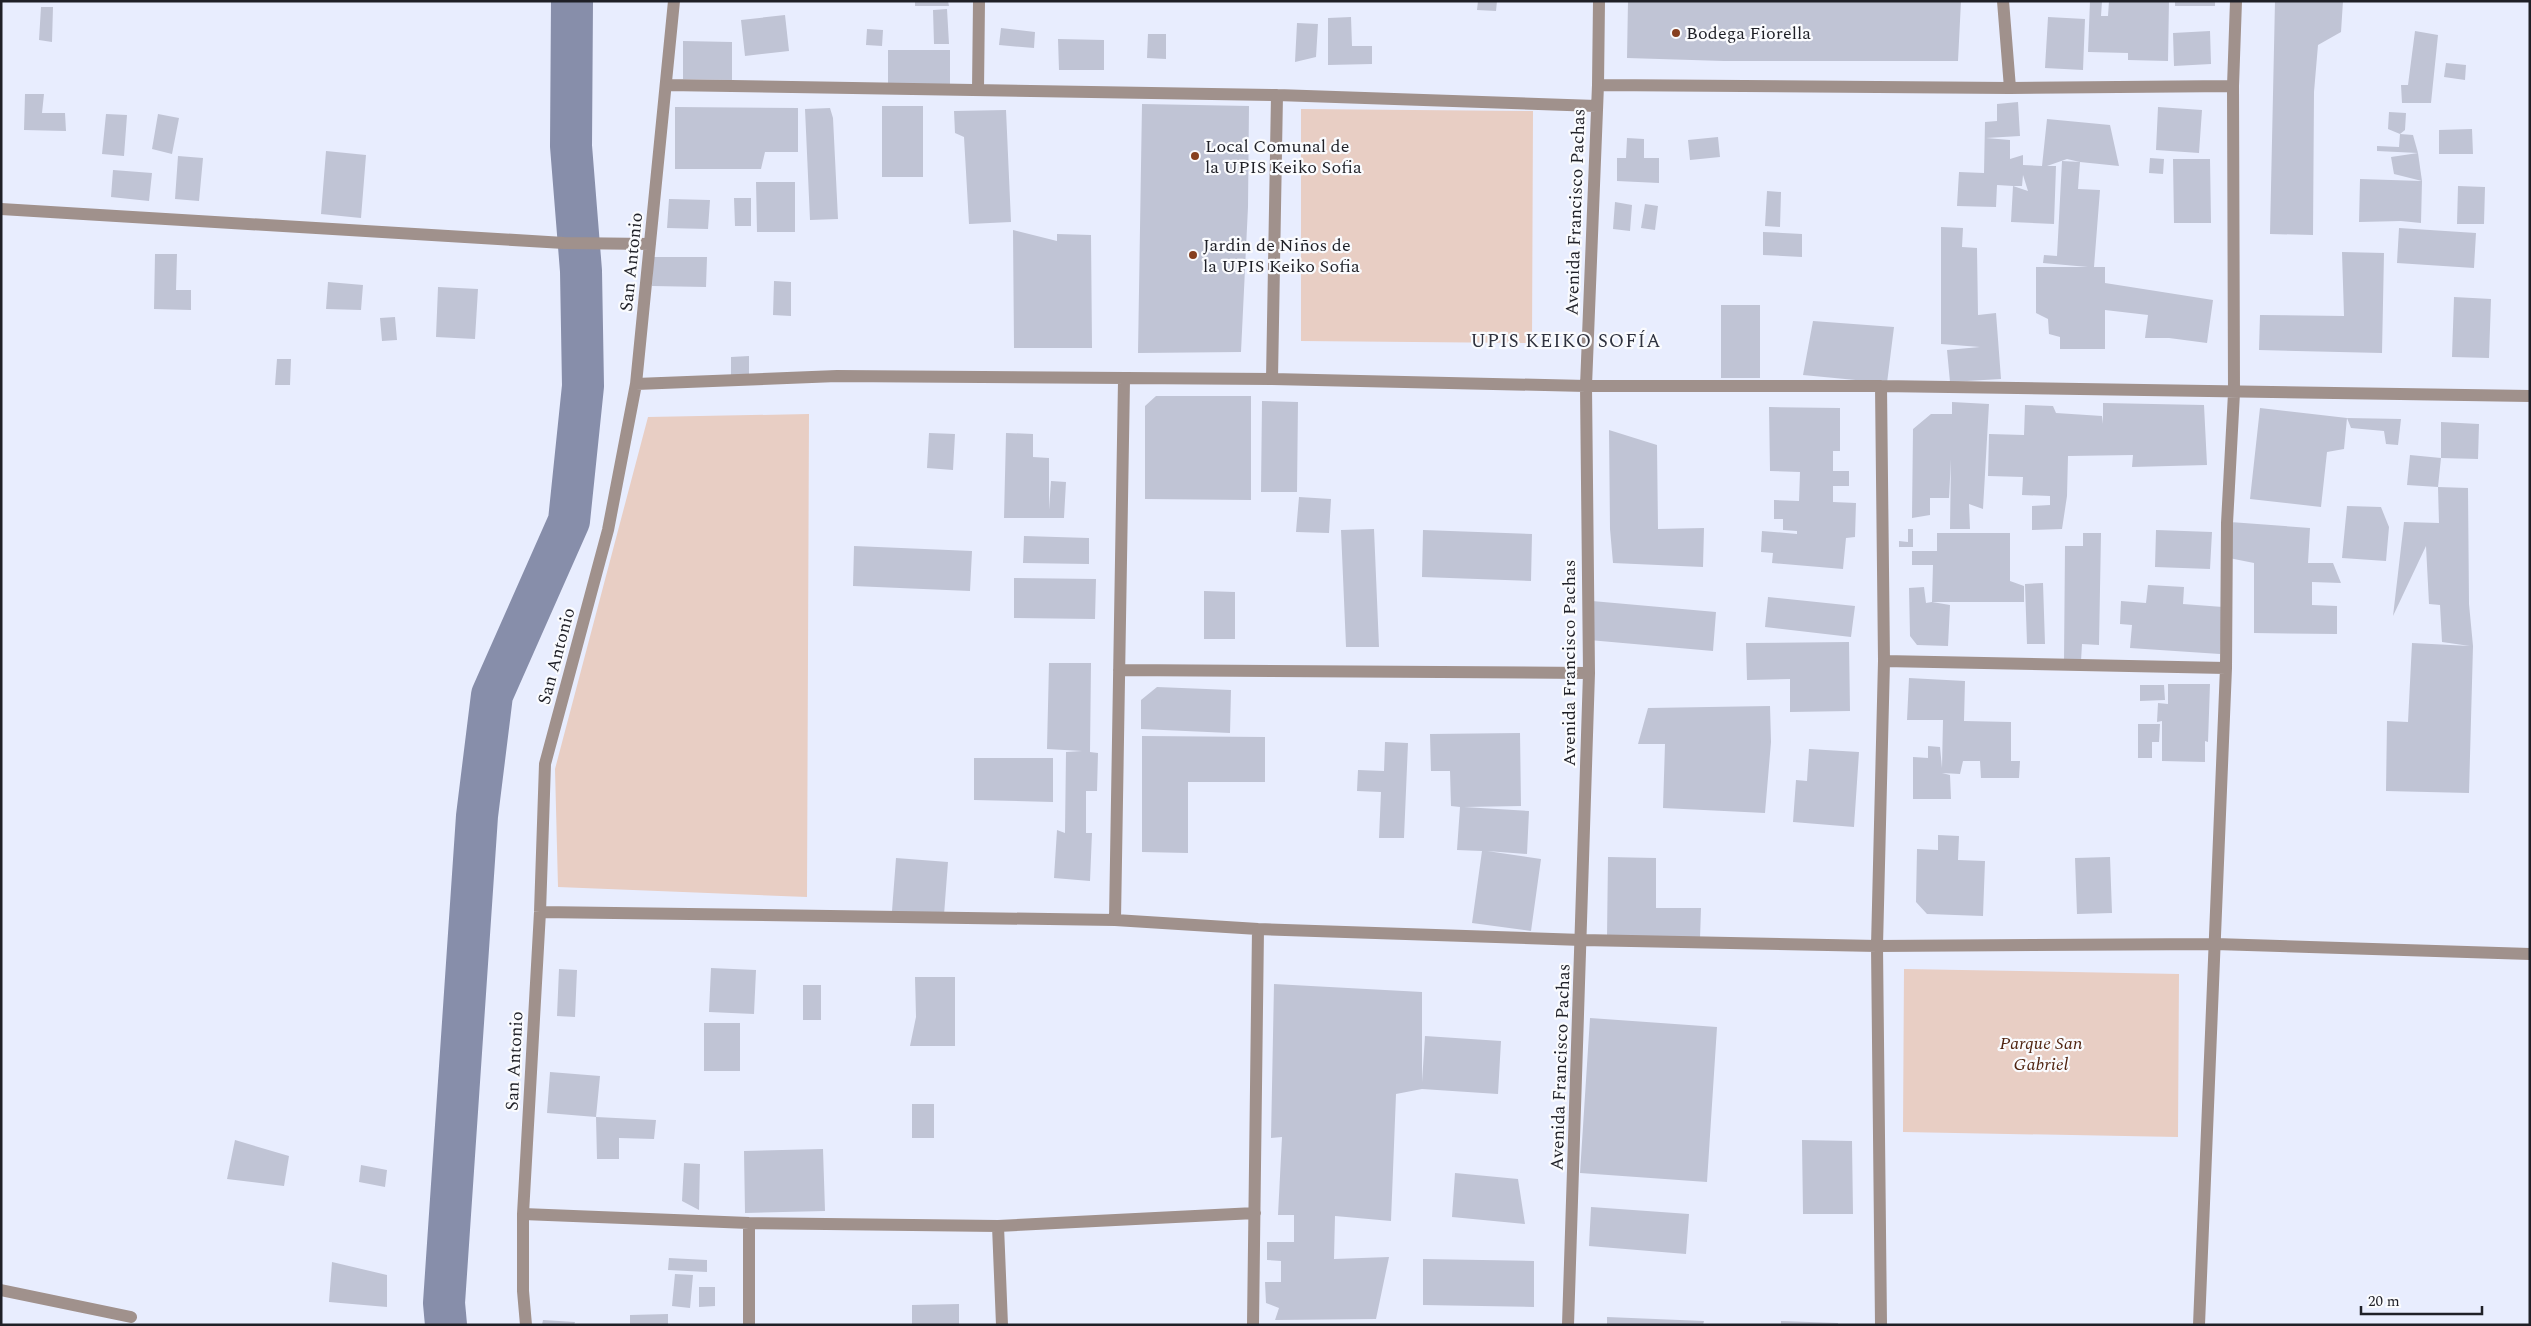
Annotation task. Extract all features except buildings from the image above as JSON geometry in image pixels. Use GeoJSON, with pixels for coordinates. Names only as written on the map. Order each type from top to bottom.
{"type":"FeatureCollection","features":[{"type":"Feature","properties":{"kind":"street","name":"San Antonio"},"geometry":{"type":"LineString","coordinates":[[526,1325],[523,1214],[540,912],[545,764],[608,530],[636,384],[674,1]]}},
{"type":"Feature","properties":{"kind":"street"},"geometry":{"type":"LineString","coordinates":[[978,90],[979,1]]}},
{"type":"Feature","properties":{"kind":"street","name":"Avenida Francisco Pachas"},"geometry":{"type":"LineString","coordinates":[[1568,1325],[1582,940],[1589,673],[1586,386],[1598,85],[1598,1]]}},
{"type":"Feature","properties":{"kind":"street"},"geometry":{"type":"LineString","coordinates":[[2003,1],[2010,88]]}},
{"type":"Feature","properties":{"kind":"street"},"geometry":{"type":"LineString","coordinates":[[2200,1325],[2226,668],[2226,558],[2234,393],[2233,86],[2236,1]]}},
{"type":"Feature","properties":{"kind":"street"},"geometry":{"type":"LineString","coordinates":[[667,84],[1277,95],[1596,106]]}},
{"type":"Feature","properties":{"kind":"street"},"geometry":{"type":"LineString","coordinates":[[1598,85],[2010,88],[2233,86]]}},
{"type":"Feature","properties":{"kind":"street"},"geometry":{"type":"LineString","coordinates":[[1272,379],[1277,95]]}},
{"type":"Feature","properties":{"kind":"street"},"geometry":{"type":"LineString","coordinates":[[1,209],[564,243],[650,244]]}},
{"type":"Feature","properties":{"kind":"street"},"geometry":{"type":"LineString","coordinates":[[636,384],[837,376],[1124,380],[1272,379],[1586,386],[1881,386],[2234,393],[2530,396]]}},
{"type":"Feature","properties":{"kind":"street"},"geometry":{"type":"LineString","coordinates":[[1115,920],[1124,380]]}},
{"type":"Feature","properties":{"kind":"street"},"geometry":{"type":"LineString","coordinates":[[1881,386],[1884,661],[1877,946],[1881,1325]]}},
{"type":"Feature","properties":{"kind":"street"},"geometry":{"type":"LineString","coordinates":[[1884,661],[2226,668]]}},
{"type":"Feature","properties":{"kind":"street"},"geometry":{"type":"LineString","coordinates":[[1119,670],[1589,673]]}},
{"type":"Feature","properties":{"kind":"street"},"geometry":{"type":"LineString","coordinates":[[540,912],[1115,920],[1258,929],[1582,940],[1877,946],[2215,944],[2530,954]]}},
{"type":"Feature","properties":{"kind":"street"},"geometry":{"type":"LineString","coordinates":[[1253,1325],[1258,929]]}},
{"type":"Feature","properties":{"kind":"street"},"geometry":{"type":"LineString","coordinates":[[523,1214],[749,1222],[998,1226],[1255,1212]]}},
{"type":"Feature","properties":{"kind":"street"},"geometry":{"type":"LineString","coordinates":[[749,1222],[749,1325]]}},
{"type":"Feature","properties":{"kind":"street"},"geometry":{"type":"LineString","coordinates":[[998,1226],[1002,1325]]}},
{"type":"Feature","properties":{"kind":"street"},"geometry":{"type":"LineString","coordinates":[[1,1290],[131,1317]]}},
{"type":"Feature","properties":{"kind":"green space"},"geometry":{"type":"Polygon","coordinates":[[[1301,109],[1533,111],[1532,343],[1301,341],[1301,109]]]}},
{"type":"Feature","properties":{"kind":"green space"},"geometry":{"type":"Polygon","coordinates":[[[809,414],[807,897],[558,887],[555,769],[648,417],[809,414]]]}},
{"type":"Feature","properties":{"kind":"green space","name":"Parque San Gabriel"},"geometry":{"type":"Polygon","coordinates":[[[1904,969],[2179,974],[2178,1137],[1903,1132],[1904,969]]]}},
{"type":"Feature","properties":{"kind":"waterway"},"geometry":{"type":"LineString","coordinates":[[446,1325],[444,1303],[477,816],[492,695],[569,521],[583,386],[581,271],[571,146],[572,1]]}},
{"type":"Feature","properties":{"kind":"place","name":"Bodega Fiorella"},"geometry":{"type":"Point","coordinates":[1676,33]}},
{"type":"Feature","properties":{"kind":"place","name":"Local Comunal de la UPIS Keiko Sofia"},"geometry":{"type":"Point","coordinates":[1195,156]}},
{"type":"Feature","properties":{"kind":"place","name":"Jardin de Niños de la UPIS Keiko Sofia"},"geometry":{"type":"Point","coordinates":[1193,255]}},
{"type":"Feature","properties":{"kind":"district","name":"UPIS KEIKO SOFÍA"},"geometry":{"type":"Point","coordinates":[1566,340]}}]}
